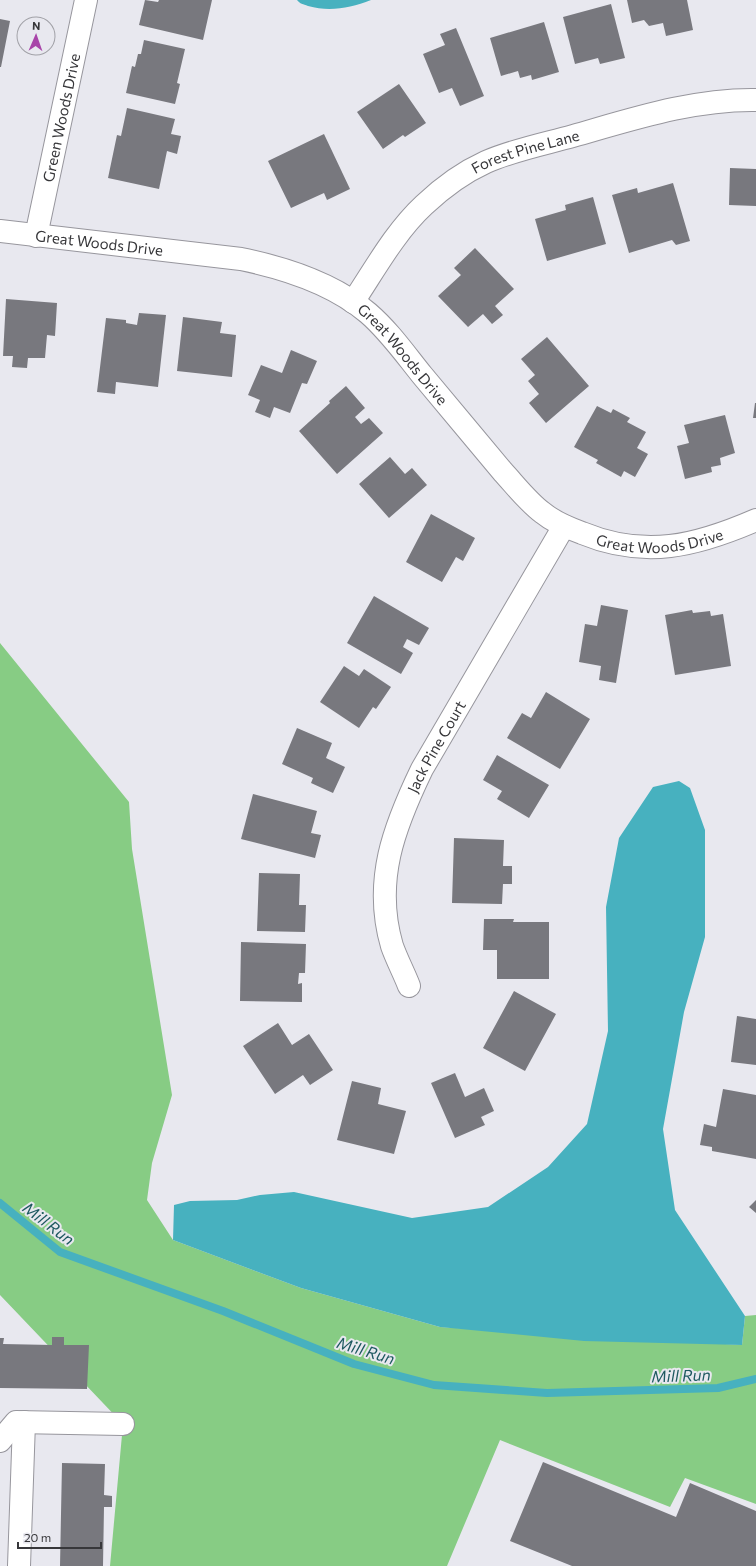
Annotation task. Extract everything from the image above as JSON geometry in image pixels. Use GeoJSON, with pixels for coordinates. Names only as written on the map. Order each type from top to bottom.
{"type":"FeatureCollection","features":[{"type":"Feature","properties":{"kind":"street","name":"Green Woods Drive"},"geometry":{"type":"LineString","coordinates":[[36,236],[86,0]]}},
{"type":"Feature","properties":{"kind":"street","name":"Forest Pine Lane"},"geometry":{"type":"LineString","coordinates":[[353,302],[396,238],[424,205],[453,182],[486,162],[515,152],[680,107],[731,100],[756,100]]}},
{"type":"Feature","properties":{"kind":"street","name":"Great Woods Drive"},"geometry":{"type":"LineString","coordinates":[[0,231],[206,254],[262,263],[318,282],[353,302],[380,324],[476,440],[542,513],[564,526],[594,538],[637,546],[667,547],[714,537],[756,520]]}},
{"type":"Feature","properties":{"kind":"street","name":"Jack Pine Court"},"geometry":{"type":"LineString","coordinates":[[409,986],[392,945],[386,916],[385,874],[394,834],[408,796],[422,769],[564,526]]}},
{"type":"Feature","properties":{"kind":"street"},"geometry":{"type":"LineString","coordinates":[[0,1441],[16,1422],[123,1424]]}},
{"type":"Feature","properties":{"kind":"street"},"geometry":{"type":"LineString","coordinates":[[20,1566],[24,1422]]}},
{"type":"Feature","properties":{"kind":"green space"},"geometry":{"type":"Polygon","coordinates":[[[0,643],[129,802],[132,849],[172,1095],[152,1163],[147,1200],[173,1240],[301,1288],[440,1327],[742,1345],[745,1316],[756,1315],[756,1504],[685,1478],[670,1507],[500,1440],[447,1566],[110,1566],[123,1424],[0,1295],[0,643]]]}},
{"type":"Feature","properties":{"kind":"water"},"geometry":{"type":"Polygon","coordinates":[[[297,0],[371,0],[348,7],[324,9],[308,6],[297,0]]]}},
{"type":"Feature","properties":{"kind":"water"},"geometry":{"type":"Polygon","coordinates":[[[679,781],[690,788],[705,830],[705,937],[684,1012],[663,1129],[675,1210],[745,1316],[742,1345],[584,1341],[440,1327],[301,1288],[173,1240],[174,1205],[190,1201],[237,1200],[260,1195],[294,1192],[412,1218],[488,1207],[548,1167],[587,1124],[608,1031],[606,907],[619,838],[653,787],[679,781]]]}},
{"type":"Feature","properties":{"kind":"building"},"geometry":{"type":"Polygon","coordinates":[[[145,0],[158,2],[159,0],[212,0],[203,40],[139,25],[145,0]]]}},
{"type":"Feature","properties":{"kind":"building"},"geometry":{"type":"Polygon","coordinates":[[[627,0],[687,0],[693,30],[666,36],[663,23],[649,26],[644,20],[632,23],[627,0]]]}},
{"type":"Feature","properties":{"kind":"building"},"geometry":{"type":"Polygon","coordinates":[[[611,4],[625,58],[600,64],[598,58],[575,64],[563,17],[611,4]]]}},
{"type":"Feature","properties":{"kind":"building"},"geometry":{"type":"Polygon","coordinates":[[[0,19],[10,21],[1,67],[0,67],[0,19]]]}},
{"type":"Feature","properties":{"kind":"building"},"geometry":{"type":"Polygon","coordinates":[[[544,22],[559,72],[532,80],[531,75],[520,78],[518,71],[501,76],[490,38],[544,22]]]}},
{"type":"Feature","properties":{"kind":"building"},"geometry":{"type":"Polygon","coordinates":[[[456,28],[484,96],[460,106],[452,88],[439,93],[423,54],[445,45],[440,34],[456,28]]]}},
{"type":"Feature","properties":{"kind":"building"},"geometry":{"type":"Polygon","coordinates":[[[144,40],[185,49],[177,83],[180,84],[175,104],[126,93],[132,66],[135,67],[138,54],[141,54],[144,40]]]}},
{"type":"Feature","properties":{"kind":"building"},"geometry":{"type":"Polygon","coordinates":[[[399,84],[426,123],[405,137],[403,135],[383,149],[357,112],[399,84]]]}},
{"type":"Feature","properties":{"kind":"building"},"geometry":{"type":"Polygon","coordinates":[[[127,108],[175,119],[171,134],[181,136],[177,154],[167,151],[159,189],[108,178],[117,135],[121,136],[127,108]]]}},
{"type":"Feature","properties":{"kind":"building"},"geometry":{"type":"Polygon","coordinates":[[[324,134],[350,189],[327,200],[324,193],[291,208],[268,161],[324,134]]]}},
{"type":"Feature","properties":{"kind":"building"},"geometry":{"type":"Polygon","coordinates":[[[730,168],[756,169],[756,206],[729,205],[730,168]]]}},
{"type":"Feature","properties":{"kind":"building"},"geometry":{"type":"Polygon","coordinates":[[[673,183],[690,241],[676,245],[672,240],[629,253],[612,195],[637,188],[638,193],[673,183]]]}},
{"type":"Feature","properties":{"kind":"building"},"geometry":{"type":"Polygon","coordinates":[[[593,197],[606,244],[547,261],[535,219],[566,210],[565,205],[593,197]]]}},
{"type":"Feature","properties":{"kind":"building"},"geometry":{"type":"Polygon","coordinates":[[[475,248],[514,289],[495,306],[503,315],[492,324],[483,314],[468,327],[438,296],[461,275],[454,268],[475,248]]]}},
{"type":"Feature","properties":{"kind":"building"},"geometry":{"type":"Polygon","coordinates":[[[6,299],[57,303],[55,336],[47,335],[45,358],[28,358],[27,368],[12,367],[13,356],[3,356],[6,299]]]}},
{"type":"Feature","properties":{"kind":"building"},"geometry":{"type":"Polygon","coordinates":[[[139,313],[166,315],[158,387],[116,382],[115,394],[97,392],[106,318],[126,320],[126,323],[137,325],[139,313]]]}},
{"type":"Feature","properties":{"kind":"building"},"geometry":{"type":"Polygon","coordinates":[[[183,317],[222,322],[220,333],[236,335],[232,377],[177,371],[183,317]]]}},
{"type":"Feature","properties":{"kind":"building"},"geometry":{"type":"Polygon","coordinates":[[[547,337],[589,386],[546,423],[529,403],[539,394],[528,381],[535,375],[521,359],[547,337]]]}},
{"type":"Feature","properties":{"kind":"building"},"geometry":{"type":"Polygon","coordinates":[[[291,350],[317,361],[307,384],[302,383],[290,413],[274,407],[270,418],[255,412],[260,400],[248,395],[261,365],[282,373],[291,350]]]}},
{"type":"Feature","properties":{"kind":"building"},"geometry":{"type":"Polygon","coordinates":[[[346,386],[365,408],[355,417],[361,424],[369,418],[383,433],[337,474],[299,431],[330,403],[329,401],[346,386]]]}},
{"type":"Feature","properties":{"kind":"building"},"geometry":{"type":"Polygon","coordinates":[[[755,403],[756,418],[753,418],[755,403]]]}},
{"type":"Feature","properties":{"kind":"building"},"geometry":{"type":"Polygon","coordinates":[[[597,406],[611,413],[613,409],[630,418],[627,422],[646,432],[637,448],[648,454],[635,477],[624,471],[621,477],[596,463],[598,460],[574,447],[597,406]]]}},
{"type":"Feature","properties":{"kind":"building"},"geometry":{"type":"Polygon","coordinates":[[[725,415],[735,453],[720,458],[721,465],[711,467],[712,472],[685,479],[677,446],[689,443],[684,425],[725,415]]]}},
{"type":"Feature","properties":{"kind":"building"},"geometry":{"type":"Polygon","coordinates":[[[390,457],[405,474],[412,468],[427,485],[389,518],[359,484],[390,457]]]}},
{"type":"Feature","properties":{"kind":"building"},"geometry":{"type":"Polygon","coordinates":[[[431,514],[475,538],[463,561],[456,557],[442,582],[406,562],[431,514]]]}},
{"type":"Feature","properties":{"kind":"building"},"geometry":{"type":"Polygon","coordinates":[[[374,596],[429,628],[419,645],[407,639],[403,647],[413,653],[401,674],[347,643],[374,596]]]}},
{"type":"Feature","properties":{"kind":"building"},"geometry":{"type":"Polygon","coordinates":[[[601,605],[628,610],[616,683],[599,680],[601,666],[579,662],[585,624],[597,626],[601,605]]]}},
{"type":"Feature","properties":{"kind":"building"},"geometry":{"type":"Polygon","coordinates":[[[692,610],[693,613],[710,611],[711,616],[723,614],[731,666],[675,675],[665,615],[692,610]]]}},
{"type":"Feature","properties":{"kind":"building"},"geometry":{"type":"Polygon","coordinates":[[[344,666],[359,676],[364,669],[391,687],[376,709],[373,707],[359,728],[320,702],[344,666]]]}},
{"type":"Feature","properties":{"kind":"building"},"geometry":{"type":"Polygon","coordinates":[[[546,692],[590,719],[560,769],[507,738],[522,713],[531,718],[546,692]]]}},
{"type":"Feature","properties":{"kind":"building"},"geometry":{"type":"Polygon","coordinates":[[[297,728],[332,743],[326,758],[345,767],[333,793],[311,783],[313,778],[282,764],[297,728]]]}},
{"type":"Feature","properties":{"kind":"building"},"geometry":{"type":"Polygon","coordinates":[[[497,755],[549,785],[529,818],[497,799],[502,791],[483,780],[497,755]]]}},
{"type":"Feature","properties":{"kind":"building"},"geometry":{"type":"Polygon","coordinates":[[[253,794],[317,811],[311,833],[321,835],[315,858],[241,839],[253,794]]]}},
{"type":"Feature","properties":{"kind":"building"},"geometry":{"type":"Polygon","coordinates":[[[454,838],[504,840],[503,866],[512,866],[512,884],[503,884],[502,904],[452,903],[454,838]]]}},
{"type":"Feature","properties":{"kind":"building"},"geometry":{"type":"Polygon","coordinates":[[[259,873],[300,874],[299,905],[306,905],[305,932],[257,931],[259,873]]]}},
{"type":"Feature","properties":{"kind":"building"},"geometry":{"type":"Polygon","coordinates":[[[484,919],[514,919],[513,922],[549,922],[549,979],[497,979],[497,950],[483,950],[484,919]]]}},
{"type":"Feature","properties":{"kind":"building"},"geometry":{"type":"Polygon","coordinates":[[[241,942],[306,944],[305,973],[299,973],[298,984],[302,983],[302,1002],[240,1001],[241,942]]]}},
{"type":"Feature","properties":{"kind":"building"},"geometry":{"type":"Polygon","coordinates":[[[514,991],[556,1014],[525,1071],[483,1048],[514,991]]]}},
{"type":"Feature","properties":{"kind":"building"},"geometry":{"type":"Polygon","coordinates":[[[737,1016],[756,1019],[756,1065],[731,1062],[737,1016]]]}},
{"type":"Feature","properties":{"kind":"building"},"geometry":{"type":"Polygon","coordinates":[[[278,1023],[292,1045],[309,1034],[333,1070],[310,1085],[303,1075],[275,1094],[243,1046],[278,1023]]]}},
{"type":"Feature","properties":{"kind":"building"},"geometry":{"type":"Polygon","coordinates":[[[455,1073],[465,1097],[484,1088],[494,1111],[481,1117],[485,1125],[455,1138],[431,1083],[455,1073]]]}},
{"type":"Feature","properties":{"kind":"building"},"geometry":{"type":"Polygon","coordinates":[[[352,1081],[381,1088],[378,1104],[406,1111],[394,1154],[337,1140],[352,1081]]]}},
{"type":"Feature","properties":{"kind":"building"},"geometry":{"type":"Polygon","coordinates":[[[723,1089],[756,1095],[756,1159],[712,1151],[712,1147],[700,1145],[704,1124],[716,1127],[723,1089]]]}},
{"type":"Feature","properties":{"kind":"building"},"geometry":{"type":"Polygon","coordinates":[[[756,1200],[756,1213],[749,1207],[756,1200]]]}},
{"type":"Feature","properties":{"kind":"building"},"geometry":{"type":"Polygon","coordinates":[[[52,1337],[64,1337],[64,1345],[89,1345],[87,1389],[0,1388],[0,1338],[4,1338],[3,1344],[52,1345],[52,1337]]]}},
{"type":"Feature","properties":{"kind":"building"},"geometry":{"type":"Polygon","coordinates":[[[543,1462],[676,1517],[690,1483],[756,1511],[756,1566],[572,1566],[510,1541],[543,1462]]]}},
{"type":"Feature","properties":{"kind":"building"},"geometry":{"type":"Polygon","coordinates":[[[62,1463],[105,1464],[104,1495],[112,1496],[112,1507],[104,1507],[103,1566],[60,1566],[62,1463]]]}},
{"type":"Feature","properties":{"kind":"waterway","name":"Mill Run"},"geometry":{"type":"LineString","coordinates":[[0,1203],[60,1252],[223,1311],[354,1364],[434,1385],[547,1393],[718,1388],[756,1379]]}}]}
